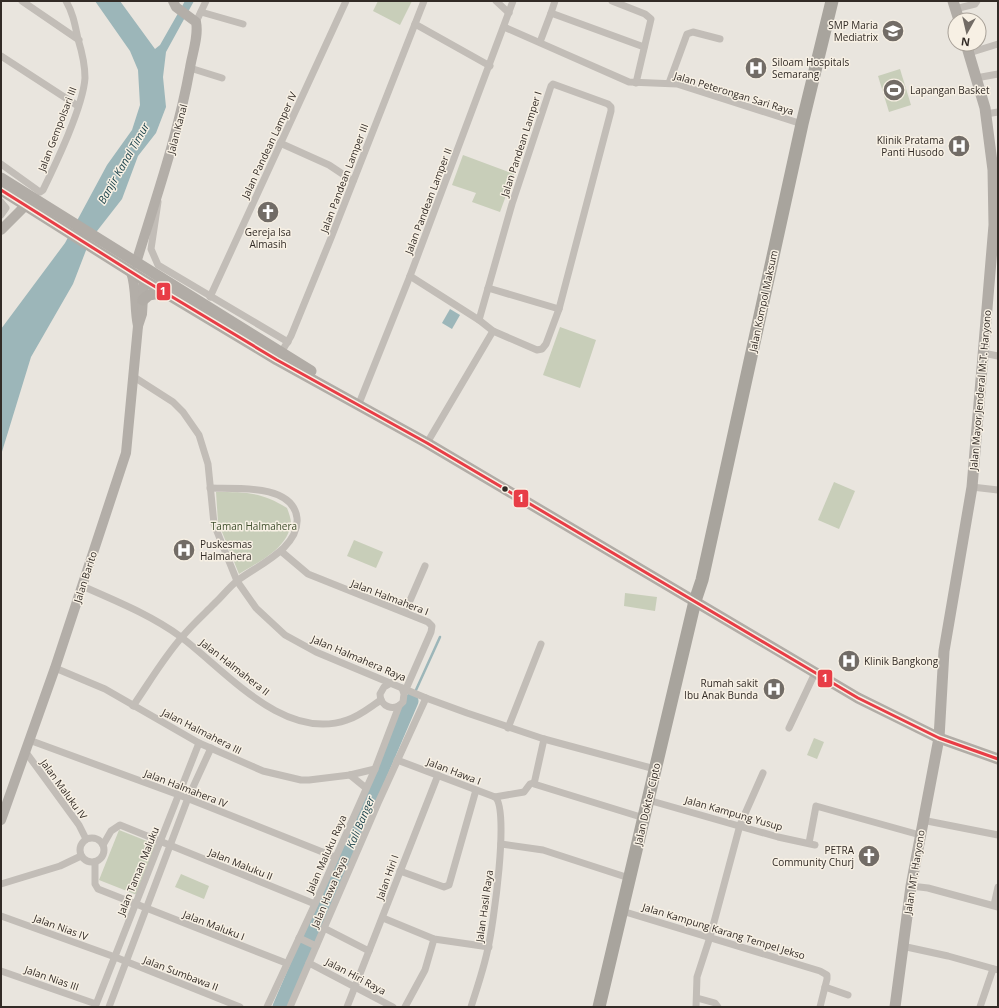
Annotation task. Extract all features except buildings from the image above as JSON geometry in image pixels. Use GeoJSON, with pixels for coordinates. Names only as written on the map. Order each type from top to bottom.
{"type":"FeatureCollection","features":[{"type":"Feature","properties":{"kind":"highway","name":"Jalan Kompol Maksum"},"geometry":{"type":"LineString","coordinates":[[695,601],[702,580],[802,124],[832,1]]}},
{"type":"Feature","properties":{"kind":"highway","name":"Jalan Dokter Cipto"},"geometry":{"type":"LineString","coordinates":[[599,1007],[695,601]]}},
{"type":"Feature","properties":{"kind":"main road","name":"Jalan Mayor Jenderal M.T. Haryono"},"geometry":{"type":"LineString","coordinates":[[939,738],[944,650],[972,487],[994,225],[996,170],[986,114],[969,52]]}},
{"type":"Feature","properties":{"kind":"main road"},"geometry":{"type":"LineString","coordinates":[[1,178],[46,213],[120,259],[266,344],[279,357]]}},
{"type":"Feature","properties":{"kind":"main road"},"geometry":{"type":"LineString","coordinates":[[1,190],[26,205],[46,213]]}},
{"type":"Feature","properties":{"kind":"main road"},"geometry":{"type":"LineString","coordinates":[[134,267],[144,280],[164,292],[427,443],[815,673],[891,715],[939,738],[998,759]]}},
{"type":"Feature","properties":{"kind":"main road"},"geometry":{"type":"LineString","coordinates":[[143,300],[149,295],[164,292]]}},
{"type":"Feature","properties":{"kind":"main road","name":"Jalan MT. Haryono"},"geometry":{"type":"LineString","coordinates":[[895,1007],[911,886],[922,820],[939,738]]}},
{"type":"Feature","properties":{"kind":"street"},"geometry":{"type":"LineString","coordinates":[[22,1],[78,40]]}},
{"type":"Feature","properties":{"kind":"street","name":"Jalan Gempolsari III"},"geometry":{"type":"LineString","coordinates":[[1,164],[40,192],[43,190],[53,169],[78,106],[85,72],[82,50],[78,40],[74,17],[66,1]]}},
{"type":"Feature","properties":{"kind":"street"},"geometry":{"type":"LineString","coordinates":[[175,4],[194,21],[201,12],[206,1]]}},
{"type":"Feature","properties":{"kind":"street","name":"Jalan Pandean Lamper IV"},"geometry":{"type":"LineString","coordinates":[[210,296],[346,1]]}},
{"type":"Feature","properties":{"kind":"street","name":"Jalan Pandean Lamper III"},"geometry":{"type":"LineString","coordinates":[[279,357],[288,342],[424,1]]}},
{"type":"Feature","properties":{"kind":"street"},"geometry":{"type":"LineString","coordinates":[[496,1],[509,13]]}},
{"type":"Feature","properties":{"kind":"street","name":"Jalan Pandean Lamper II"},"geometry":{"type":"LineString","coordinates":[[360,404],[490,66],[513,1]]}},
{"type":"Feature","properties":{"kind":"street"},"geometry":{"type":"LineString","coordinates":[[540,42],[555,1]]}},
{"type":"Feature","properties":{"kind":"street"},"geometry":{"type":"LineString","coordinates":[[612,1],[650,17],[651,21],[636,83]]}},
{"type":"Feature","properties":{"kind":"street"},"geometry":{"type":"LineString","coordinates":[[954,5],[975,4],[977,1]]}},
{"type":"Feature","properties":{"kind":"street"},"geometry":{"type":"LineString","coordinates":[[201,12],[243,24]]}},
{"type":"Feature","properties":{"kind":"street"},"geometry":{"type":"LineString","coordinates":[[551,13],[644,47]]}},
{"type":"Feature","properties":{"kind":"street","name":"Jalan Kanal"},"geometry":{"type":"LineString","coordinates":[[134,267],[172,150],[184,102],[196,30],[194,21]]}},
{"type":"Feature","properties":{"kind":"street"},"geometry":{"type":"LineString","coordinates":[[415,24],[490,66]]}},
{"type":"Feature","properties":{"kind":"street","name":"Jalan Peterongan Sari Raya"},"geometry":{"type":"LineString","coordinates":[[504,27],[621,79],[636,83],[669,83],[802,124]]}},
{"type":"Feature","properties":{"kind":"street"},"geometry":{"type":"LineString","coordinates":[[669,83],[684,38],[688,33],[693,32],[720,39]]}},
{"type":"Feature","properties":{"kind":"street"},"geometry":{"type":"LineString","coordinates":[[987,46],[998,44]]}},
{"type":"Feature","properties":{"kind":"street"},"geometry":{"type":"LineString","coordinates":[[1,56],[78,106]]}},
{"type":"Feature","properties":{"kind":"street"},"geometry":{"type":"LineString","coordinates":[[190,68],[222,78]]}},
{"type":"Feature","properties":{"kind":"street"},"geometry":{"type":"LineString","coordinates":[[976,78],[998,74]]}},
{"type":"Feature","properties":{"kind":"street","name":"Jalan Pandean Lamper I"},"geometry":{"type":"LineString","coordinates":[[410,276],[428,286],[493,331],[532,348],[542,349],[546,344],[559,309],[611,109],[608,104],[556,84],[551,86],[512,204],[478,320]]}},
{"type":"Feature","properties":{"kind":"street"},"geometry":{"type":"LineString","coordinates":[[986,114],[998,112]]}},
{"type":"Feature","properties":{"kind":"street"},"geometry":{"type":"LineString","coordinates":[[280,143],[329,164],[352,181]]}},
{"type":"Feature","properties":{"kind":"street"},"geometry":{"type":"LineString","coordinates":[[158,190],[157,212],[151,243],[155,260],[162,268],[288,342]]}},
{"type":"Feature","properties":{"kind":"street"},"geometry":{"type":"LineString","coordinates":[[1,202],[6,208],[1,215]]}},
{"type":"Feature","properties":{"kind":"street"},"geometry":{"type":"LineString","coordinates":[[1,230],[26,205]]}},
{"type":"Feature","properties":{"kind":"street"},"geometry":{"type":"LineString","coordinates":[[134,267],[134,312],[138,326]]}},
{"type":"Feature","properties":{"kind":"street"},"geometry":{"type":"LineString","coordinates":[[138,326],[143,300],[144,280]]}},
{"type":"Feature","properties":{"kind":"street"},"geometry":{"type":"LineString","coordinates":[[488,288],[559,309]]}},
{"type":"Feature","properties":{"kind":"street","name":"Jalan Barito"},"geometry":{"type":"LineString","coordinates":[[1,820],[55,668],[126,453],[138,326]]}},
{"type":"Feature","properties":{"kind":"street"},"geometry":{"type":"LineString","coordinates":[[427,443],[493,331]]}},
{"type":"Feature","properties":{"kind":"street"},"geometry":{"type":"LineString","coordinates":[[983,353],[998,356]]}},
{"type":"Feature","properties":{"kind":"street","name":"Jalan Halmahera Raya"},"geometry":{"type":"LineString","coordinates":[[134,377],[173,402],[192,424],[199,435],[206,453],[214,524],[237,581],[256,608],[285,634],[316,652],[426,698],[508,728],[655,769]]}},
{"type":"Feature","properties":{"kind":"street"},"geometry":{"type":"LineString","coordinates":[[972,487],[998,490]]}},
{"type":"Feature","properties":{"kind":"street"},"geometry":{"type":"LineString","coordinates":[[133,706],[181,637],[237,581],[282,552],[295,532],[298,520],[296,511],[290,503],[274,494],[252,488],[210,488]]}},
{"type":"Feature","properties":{"kind":"street","name":"Jalan Halmahera I"},"geometry":{"type":"LineString","coordinates":[[282,552],[308,574],[344,590],[405,612],[428,622],[432,626],[406,689]]}},
{"type":"Feature","properties":{"kind":"street"},"geometry":{"type":"LineString","coordinates":[[405,612],[425,566]]}},
{"type":"Feature","properties":{"kind":"street","name":"Jalan Halmahera II"},"geometry":{"type":"LineString","coordinates":[[82,586],[137,610],[181,637],[232,681],[277,712],[297,720],[314,724],[330,724],[347,720],[362,713],[381,700]]}},
{"type":"Feature","properties":{"kind":"street"},"geometry":{"type":"LineString","coordinates":[[508,728],[541,644]]}},
{"type":"Feature","properties":{"kind":"street","name":"Jalan Halmahera III"},"geometry":{"type":"LineString","coordinates":[[55,668],[105,689],[200,743],[264,771],[301,780],[350,775],[375,769]]}},
{"type":"Feature","properties":{"kind":"street"},"geometry":{"type":"LineString","coordinates":[[789,728],[815,673]]}},
{"type":"Feature","properties":{"kind":"street"},"geometry":{"type":"LineString","coordinates":[[391,683],[382,689],[381,700],[388,707],[399,706]]}},
{"type":"Feature","properties":{"kind":"street","name":"Jalan Maluku Raya"},"geometry":{"type":"LineString","coordinates":[[267,1007],[286,964],[300,939],[375,769],[406,689]]}},
{"type":"Feature","properties":{"kind":"street","name":"Jalan Hawa Raya"},"geometry":{"type":"LineString","coordinates":[[290,1007],[309,962],[314,945],[324,928],[397,760],[426,698]]}},
{"type":"Feature","properties":{"kind":"street"},"geometry":{"type":"LineString","coordinates":[[495,797],[524,792],[530,784],[533,783],[544,738]]}},
{"type":"Feature","properties":{"kind":"street","name":"Jalan Halmahera IV"},"geometry":{"type":"LineString","coordinates":[[29,740],[188,798],[335,857]]}},
{"type":"Feature","properties":{"kind":"street","name":"Jalan Taman Maluku"},"geometry":{"type":"LineString","coordinates":[[96,1006],[200,743]]}},
{"type":"Feature","properties":{"kind":"street","name":"Jalan Taman Maluku"},"geometry":{"type":"LineString","coordinates":[[109,1007],[169,846],[188,798],[211,748]]}},
{"type":"Feature","properties":{"kind":"street","name":"Jalan Maluku IV"},"geometry":{"type":"LineString","coordinates":[[25,751],[79,825],[86,839]]}},
{"type":"Feature","properties":{"kind":"street","name":"Jalan Hawa I"},"geometry":{"type":"LineString","coordinates":[[397,760],[495,797]]}},
{"type":"Feature","properties":{"kind":"street"},"geometry":{"type":"LineString","coordinates":[[696,1007],[697,998],[695,986],[697,977],[710,937],[740,825],[763,773]]}},
{"type":"Feature","properties":{"kind":"street"},"geometry":{"type":"LineString","coordinates":[[350,775],[366,788]]}},
{"type":"Feature","properties":{"kind":"street","name":"Jalan Hiri I"},"geometry":{"type":"LineString","coordinates":[[347,1007],[438,775]]}},
{"type":"Feature","properties":{"kind":"street"},"geometry":{"type":"LineString","coordinates":[[533,783],[644,818]]}},
{"type":"Feature","properties":{"kind":"street"},"geometry":{"type":"LineString","coordinates":[[400,871],[444,887],[449,885],[476,790]]}},
{"type":"Feature","properties":{"kind":"street","name":"Jalan Hasil Raya"},"geometry":{"type":"LineString","coordinates":[[471,1007],[488,947],[501,844],[500,806],[495,797]]}},
{"type":"Feature","properties":{"kind":"street","name":"Jalan Kampung Yusup"},"geometry":{"type":"LineString","coordinates":[[648,800],[812,844],[816,806],[920,835]]}},
{"type":"Feature","properties":{"kind":"street"},"geometry":{"type":"LineString","coordinates":[[922,820],[998,836]]}},
{"type":"Feature","properties":{"kind":"street"},"geometry":{"type":"LineString","coordinates":[[103,845],[111,831],[118,825],[160,842]]}},
{"type":"Feature","properties":{"kind":"street"},"geometry":{"type":"LineString","coordinates":[[93,838],[99,840],[103,845],[104,851],[102,857],[95,862],[85,860],[81,856],[80,850],[86,839],[93,838]]}},
{"type":"Feature","properties":{"kind":"street","name":"Jalan Maluku II"},"geometry":{"type":"LineString","coordinates":[[160,842],[315,904]]}},
{"type":"Feature","properties":{"kind":"street"},"geometry":{"type":"LineString","coordinates":[[501,844],[543,850],[629,878]]}},
{"type":"Feature","properties":{"kind":"street"},"geometry":{"type":"LineString","coordinates":[[1,884],[60,866],[81,856]]}},
{"type":"Feature","properties":{"kind":"street","name":"Jalan Maluku I"},"geometry":{"type":"LineString","coordinates":[[95,862],[96,887],[135,905],[286,964]]}},
{"type":"Feature","properties":{"kind":"street"},"geometry":{"type":"LineString","coordinates":[[911,886],[928,888],[996,906],[998,887]]}},
{"type":"Feature","properties":{"kind":"street","name":"Jalan Kampung Karang Tempel Jekso"},"geometry":{"type":"LineString","coordinates":[[622,911],[820,971],[827,975],[825,987]]}},
{"type":"Feature","properties":{"kind":"street","name":"Jalan Nias IV"},"geometry":{"type":"LineString","coordinates":[[1,916],[115,957]]}},
{"type":"Feature","properties":{"kind":"street"},"geometry":{"type":"LineString","coordinates":[[383,918],[434,939],[488,947]]}},
{"type":"Feature","properties":{"kind":"street"},"geometry":{"type":"LineString","coordinates":[[324,928],[369,951]]}},
{"type":"Feature","properties":{"kind":"street"},"geometry":{"type":"LineString","coordinates":[[300,939],[314,945]]}},
{"type":"Feature","properties":{"kind":"street"},"geometry":{"type":"LineString","coordinates":[[405,1007],[426,970],[434,939]]}},
{"type":"Feature","properties":{"kind":"street"},"geometry":{"type":"LineString","coordinates":[[902,946],[948,956],[996,970],[980,1007]]}},
{"type":"Feature","properties":{"kind":"street","name":"Jalan Sumbawa II"},"geometry":{"type":"LineString","coordinates":[[115,957],[240,1007]]}},
{"type":"Feature","properties":{"kind":"street","name":"Jalan Hiri Raya"},"geometry":{"type":"LineString","coordinates":[[309,962],[393,1007]]}},
{"type":"Feature","properties":{"kind":"street","name":"Jalan Nias III"},"geometry":{"type":"LineString","coordinates":[[1,971],[96,1006]]}},
{"type":"Feature","properties":{"kind":"street"},"geometry":{"type":"LineString","coordinates":[[820,1007],[825,987],[848,995]]}},
{"type":"Feature","properties":{"kind":"street"},"geometry":{"type":"LineString","coordinates":[[697,998],[715,1003],[718,1007]]}},
{"type":"Feature","properties":{"kind":"green space"},"geometry":{"type":"Polygon","coordinates":[[[378,1],[412,1],[400,25],[373,11],[378,1]]]}},
{"type":"Feature","properties":{"kind":"green space","name":"Lapangan Basket"},"geometry":{"type":"Polygon","coordinates":[[[900,69],[911,105],[889,112],[878,76],[900,69]]]}},
{"type":"Feature","properties":{"kind":"green space"},"geometry":{"type":"Polygon","coordinates":[[[463,155],[514,174],[500,212],[472,202],[476,193],[452,185],[463,155]]]}},
{"type":"Feature","properties":{"kind":"green space"},"geometry":{"type":"Polygon","coordinates":[[[560,327],[596,340],[580,388],[543,375],[560,327]]]}},
{"type":"Feature","properties":{"kind":"green space"},"geometry":{"type":"Polygon","coordinates":[[[834,482],[855,491],[839,529],[818,520],[834,482]]]}},
{"type":"Feature","properties":{"kind":"green space","name":"Taman Halmahera"},"geometry":{"type":"Polygon","coordinates":[[[216,492],[236,492],[261,496],[287,508],[290,516],[291,523],[289,532],[278,547],[271,554],[239,574],[218,522],[216,492]]]}},
{"type":"Feature","properties":{"kind":"green space"},"geometry":{"type":"Polygon","coordinates":[[[354,540],[383,552],[376,568],[347,556],[354,540]]]}},
{"type":"Feature","properties":{"kind":"green space"},"geometry":{"type":"Polygon","coordinates":[[[625,593],[657,597],[655,611],[624,606],[625,593]]]}},
{"type":"Feature","properties":{"kind":"green space"},"geometry":{"type":"Polygon","coordinates":[[[814,738],[824,742],[817,759],[807,755],[814,738]]]}},
{"type":"Feature","properties":{"kind":"green space"},"geometry":{"type":"Polygon","coordinates":[[[119,830],[157,845],[137,895],[99,880],[119,830]]]}},
{"type":"Feature","properties":{"kind":"green space"},"geometry":{"type":"Polygon","coordinates":[[[181,874],[209,886],[204,899],[175,887],[181,874]]]}},
{"type":"Feature","properties":{"kind":"water","name":"Banjir Kanal Timur"},"geometry":{"type":"Polygon","coordinates":[[[95,1],[120,1],[155,49],[160,45],[185,1],[194,1],[166,52],[163,77],[166,107],[156,133],[138,156],[122,199],[90,240],[73,284],[31,357],[1,455],[1,329],[65,243],[107,165],[132,130],[140,105],[138,70],[130,51],[95,1]]]}},
{"type":"Feature","properties":{"kind":"water"},"geometry":{"type":"Polygon","coordinates":[[[450,309],[460,315],[452,329],[442,323],[450,309]]]}},
{"type":"Feature","properties":{"kind":"waterway","name":"Kali Banger"},"geometry":{"type":"LineString","coordinates":[[411,701],[440,637]]}},
{"type":"Feature","properties":{"kind":"waterway","name":"Kali Banger"},"geometry":{"type":"LineString","coordinates":[[280,1007],[411,701]]}},
{"type":"Feature","properties":{"kind":"transit line","name":"1"},"geometry":{"type":"LineString","coordinates":[[1,190],[144,280],[277,360],[427,443],[858,698],[939,738],[998,759]]}},
{"type":"Feature","properties":{"kind":"place","name":"SMP Maria Mediatrix"},"geometry":{"type":"Point","coordinates":[893,31]}},
{"type":"Feature","properties":{"kind":"place","name":"Siloam Hospitals Semarang"},"geometry":{"type":"Point","coordinates":[756,68]}},
{"type":"Feature","properties":{"kind":"place","name":"Lapangan Basket"},"geometry":{"type":"Point","coordinates":[894,90]}},
{"type":"Feature","properties":{"kind":"place","name":"Klinik Pratama Panti Husodo"},"geometry":{"type":"Point","coordinates":[959,146]}},
{"type":"Feature","properties":{"kind":"place","name":"Gereja Isa Almasih"},"geometry":{"type":"Point","coordinates":[268,212]}},
{"type":"Feature","properties":{"kind":"place","name":"Puskesmas Halmahera"},"geometry":{"type":"Point","coordinates":[184,550]}},
{"type":"Feature","properties":{"kind":"place","name":"Klinik Bangkong"},"geometry":{"type":"Point","coordinates":[849,661]}},
{"type":"Feature","properties":{"kind":"place","name":"Rumah sakit Ibu Anak Bunda"},"geometry":{"type":"Point","coordinates":[774,689]}},
{"type":"Feature","properties":{"kind":"place","name":"PETRA Community Churj"},"geometry":{"type":"Point","coordinates":[869,856]}}]}
